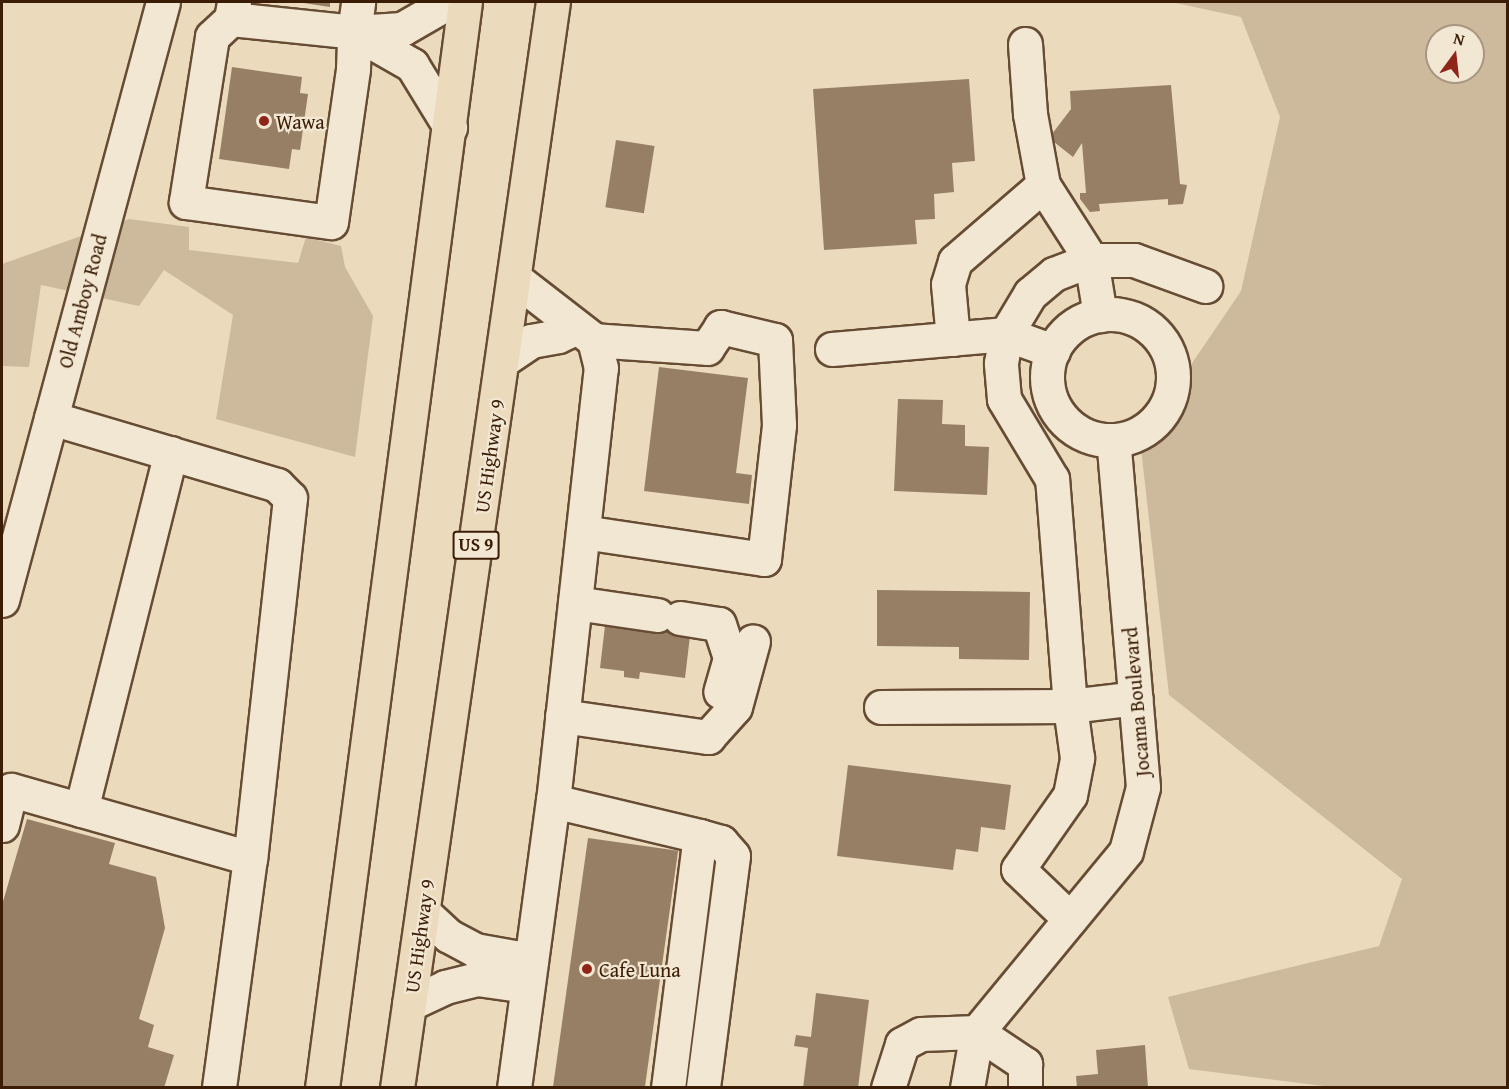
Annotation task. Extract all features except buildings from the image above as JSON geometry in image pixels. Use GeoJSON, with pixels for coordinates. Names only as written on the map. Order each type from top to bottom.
{"type":"FeatureCollection","features":[{"type":"Feature","properties":{"kind":"highway"},"geometry":{"type":"LineString","coordinates":[[322,1088],[465,2]]}},
{"type":"Feature","properties":{"kind":"highway","name":"US Highway 9"},"geometry":{"type":"LineString","coordinates":[[397,1088],[553,2]]}},
{"type":"Feature","properties":{"kind":"street","name":"Old Amboy Road"},"geometry":{"type":"LineString","coordinates":[[2,600],[163,2]]}},
{"type":"Feature","properties":{"kind":"street"},"geometry":{"type":"LineString","coordinates":[[356,17],[353,69],[331,222],[186,202],[212,36],[233,10],[356,17],[402,29],[449,2]]}},
{"type":"Feature","properties":{"kind":"street"},"geometry":{"type":"LineString","coordinates":[[356,17],[412,65],[450,128]]}},
{"type":"Feature","properties":{"kind":"street"},"geometry":{"type":"LineString","coordinates":[[1025,44],[1030,114],[1044,185],[1091,260],[1100,315]]}},
{"type":"Feature","properties":{"kind":"street"},"geometry":{"type":"LineString","coordinates":[[953,339],[948,285],[955,261],[1044,185]]}},
{"type":"Feature","properties":{"kind":"street"},"geometry":{"type":"LineString","coordinates":[[1070,919],[1018,870],[1070,795],[1077,758],[1070,706],[1052,478],[1004,399],[1001,363],[1005,334],[1030,294],[1054,274],[1091,260],[1134,260],[1205,286]]}},
{"type":"Feature","properties":{"kind":"street"},"geometry":{"type":"LineString","coordinates":[[514,278],[585,334],[601,368],[552,801],[514,1088]]}},
{"type":"Feature","properties":{"kind":"street"},"geometry":{"type":"LineString","coordinates":[[1100,315],[1127,316],[1145,324],[1170,354],[1174,374],[1169,400],[1160,417],[1145,430],[1113,440],[1094,438],[1061,417],[1051,400],[1047,380],[1053,351],[1071,328],[1100,315]]}},
{"type":"Feature","properties":{"kind":"street"},"geometry":{"type":"LineString","coordinates":[[503,360],[531,341],[585,334],[707,348],[721,327],[775,340],[779,425],[764,560],[583,532]]}},
{"type":"Feature","properties":{"kind":"street"},"geometry":{"type":"LineString","coordinates":[[832,349],[1005,334],[1053,351]]}},
{"type":"Feature","properties":{"kind":"street"},"geometry":{"type":"LineString","coordinates":[[51,418],[277,485],[290,498],[250,858],[219,1088]]}},
{"type":"Feature","properties":{"kind":"street","name":"Jocama Boulevard"},"geometry":{"type":"LineString","coordinates":[[967,1088],[977,1032],[1126,851],[1143,787],[1113,440]]}},
{"type":"Feature","properties":{"kind":"street"},"geometry":{"type":"LineString","coordinates":[[81,810],[171,453]]}},
{"type":"Feature","properties":{"kind":"street"},"geometry":{"type":"LineString","coordinates":[[575,603],[719,624],[730,658],[708,737]]}},
{"type":"Feature","properties":{"kind":"street"},"geometry":{"type":"LineString","coordinates":[[708,737],[735,707],[753,641]]}},
{"type":"Feature","properties":{"kind":"street"},"geometry":{"type":"LineString","coordinates":[[881,707],[1070,706],[1136,698]]}},
{"type":"Feature","properties":{"kind":"street"},"geometry":{"type":"LineString","coordinates":[[562,716],[708,737]]}},
{"type":"Feature","properties":{"kind":"street"},"geometry":{"type":"LineString","coordinates":[[2,825],[6,788],[250,858]]}},
{"type":"Feature","properties":{"kind":"street"},"geometry":{"type":"LineString","coordinates":[[552,801],[700,836],[721,843],[733,856],[703,1088]]}},
{"type":"Feature","properties":{"kind":"street"},"geometry":{"type":"LineString","coordinates":[[668,1088],[700,836]]}},
{"type":"Feature","properties":{"kind":"street"},"geometry":{"type":"LineString","coordinates":[[423,912],[449,936],[529,973]]}},
{"type":"Feature","properties":{"kind":"street"},"geometry":{"type":"LineString","coordinates":[[409,1004],[445,987],[477,979],[529,973]]}},
{"type":"Feature","properties":{"kind":"street"},"geometry":{"type":"LineString","coordinates":[[888,1088],[902,1044],[921,1034],[977,1032],[1025,1064],[1025,1088]]}},
{"type":"Feature","properties":{"kind":"shaded area"},"geometry":{"type":"Polygon","coordinates":[[[1171,2],[1507,2],[1507,1087],[1339,1088],[1189,1069],[1168,997],[1379,946],[1402,879],[1169,695],[1140,440],[1241,291],[1280,117],[1241,17],[1171,2]]]}},
{"type":"Feature","properties":{"kind":"shaded area"},"geometry":{"type":"Polygon","coordinates":[[[129,219],[189,227],[189,250],[298,263],[306,237],[341,246],[345,267],[373,316],[355,457],[216,419],[233,315],[164,270],[139,306],[41,285],[29,367],[2,366],[2,264],[129,219]]]}},
{"type":"Feature","properties":{"kind":"place","name":"Wawa"},"geometry":{"type":"Point","coordinates":[264,121]}},
{"type":"Feature","properties":{"kind":"place","name":"Cafe Luna"},"geometry":{"type":"Point","coordinates":[587,969]}}]}
